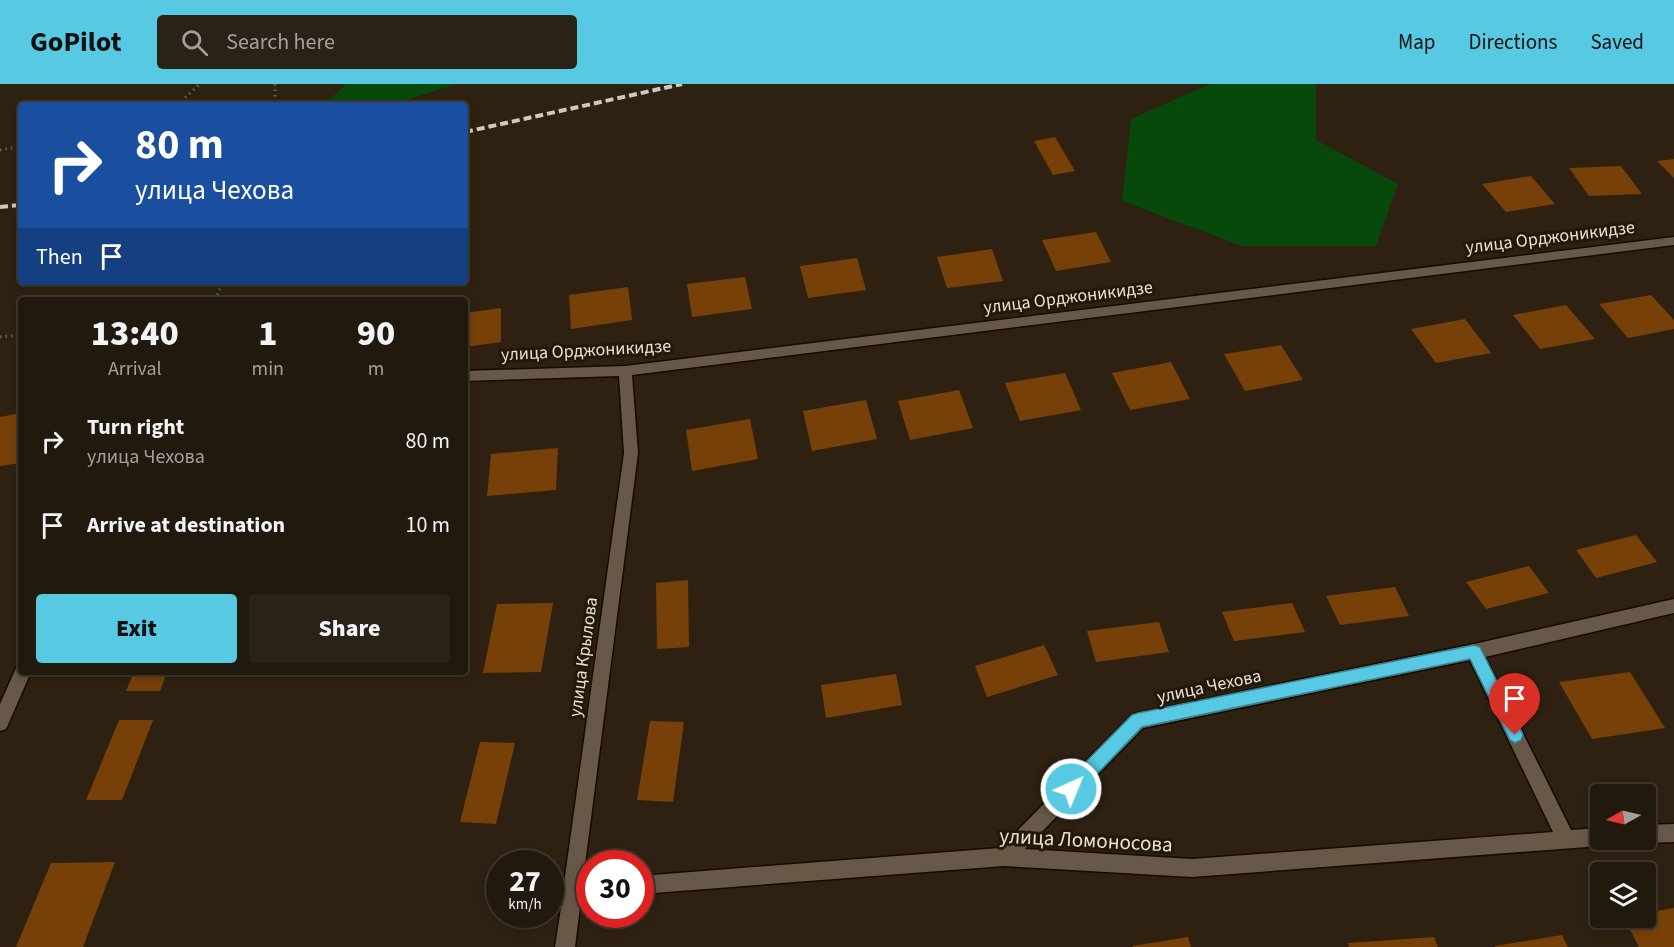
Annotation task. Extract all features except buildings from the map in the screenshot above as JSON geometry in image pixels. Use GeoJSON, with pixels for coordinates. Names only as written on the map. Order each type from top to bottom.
{"type":"FeatureCollection","features":[{"type":"Feature","properties":{"kind":"street","name":"улица Орджоникидзе"},"geometry":{"type":"LineString","coordinates":[[468,376],[625,371],[1674,241]]}},
{"type":"Feature","properties":{"kind":"street","name":"улица Крылова"},"geometry":{"type":"LineString","coordinates":[[565,947],[570,891],[631,453],[625,371]]}},
{"type":"Feature","properties":{"kind":"street","name":"улица Чехова"},"geometry":{"type":"LineString","coordinates":[[1004,857],[1138,721],[1474,652],[1674,606]]}},
{"type":"Feature","properties":{"kind":"street"},"geometry":{"type":"LineString","coordinates":[[1474,652],[1566,839]]}},
{"type":"Feature","properties":{"kind":"street"},"geometry":{"type":"LineString","coordinates":[[0,723],[22,675]]}},
{"type":"Feature","properties":{"kind":"street"},"geometry":{"type":"LineString","coordinates":[[1656,834],[1674,833]]}},
{"type":"Feature","properties":{"kind":"street","name":"улица Ломоносова"},"geometry":{"type":"LineString","coordinates":[[654,884],[1004,857],[1192,868],[1590,838]]}},
{"type":"Feature","properties":{"kind":"street"},"geometry":{"type":"LineString","coordinates":[[570,891],[576,891]]}},
{"type":"Feature","properties":{"kind":"path"},"geometry":{"type":"LineString","coordinates":[[180,102],[201,84]]}},
{"type":"Feature","properties":{"kind":"path"},"geometry":{"type":"LineString","coordinates":[[274,102],[275,84]]}},
{"type":"Feature","properties":{"kind":"path"},"geometry":{"type":"LineString","coordinates":[[0,150],[18,147]]}},
{"type":"Feature","properties":{"kind":"path"},"geometry":{"type":"LineString","coordinates":[[0,337],[18,335]]}},
{"type":"Feature","properties":{"kind":"green space"},"geometry":{"type":"Polygon","coordinates":[[[346,84],[457,84],[400,102],[327,102],[346,84]]]}},
{"type":"Feature","properties":{"kind":"green space"},"geometry":{"type":"Polygon","coordinates":[[[1210,84],[1316,84],[1316,140],[1398,184],[1376,246],[1242,246],[1122,201],[1131,119],[1210,84]]]}},
{"type":"Feature","properties":{"kind":"railway"},"geometry":{"type":"LineString","coordinates":[[468,131],[682,84]]}},
{"type":"Feature","properties":{"kind":"railway"},"geometry":{"type":"LineString","coordinates":[[0,207],[18,205]]}},
{"type":"Feature","properties":{"kind":"route"},"geometry":{"type":"LineString","coordinates":[[1071,789],[1138,721],[1474,652],[1515,735]]}}]}
